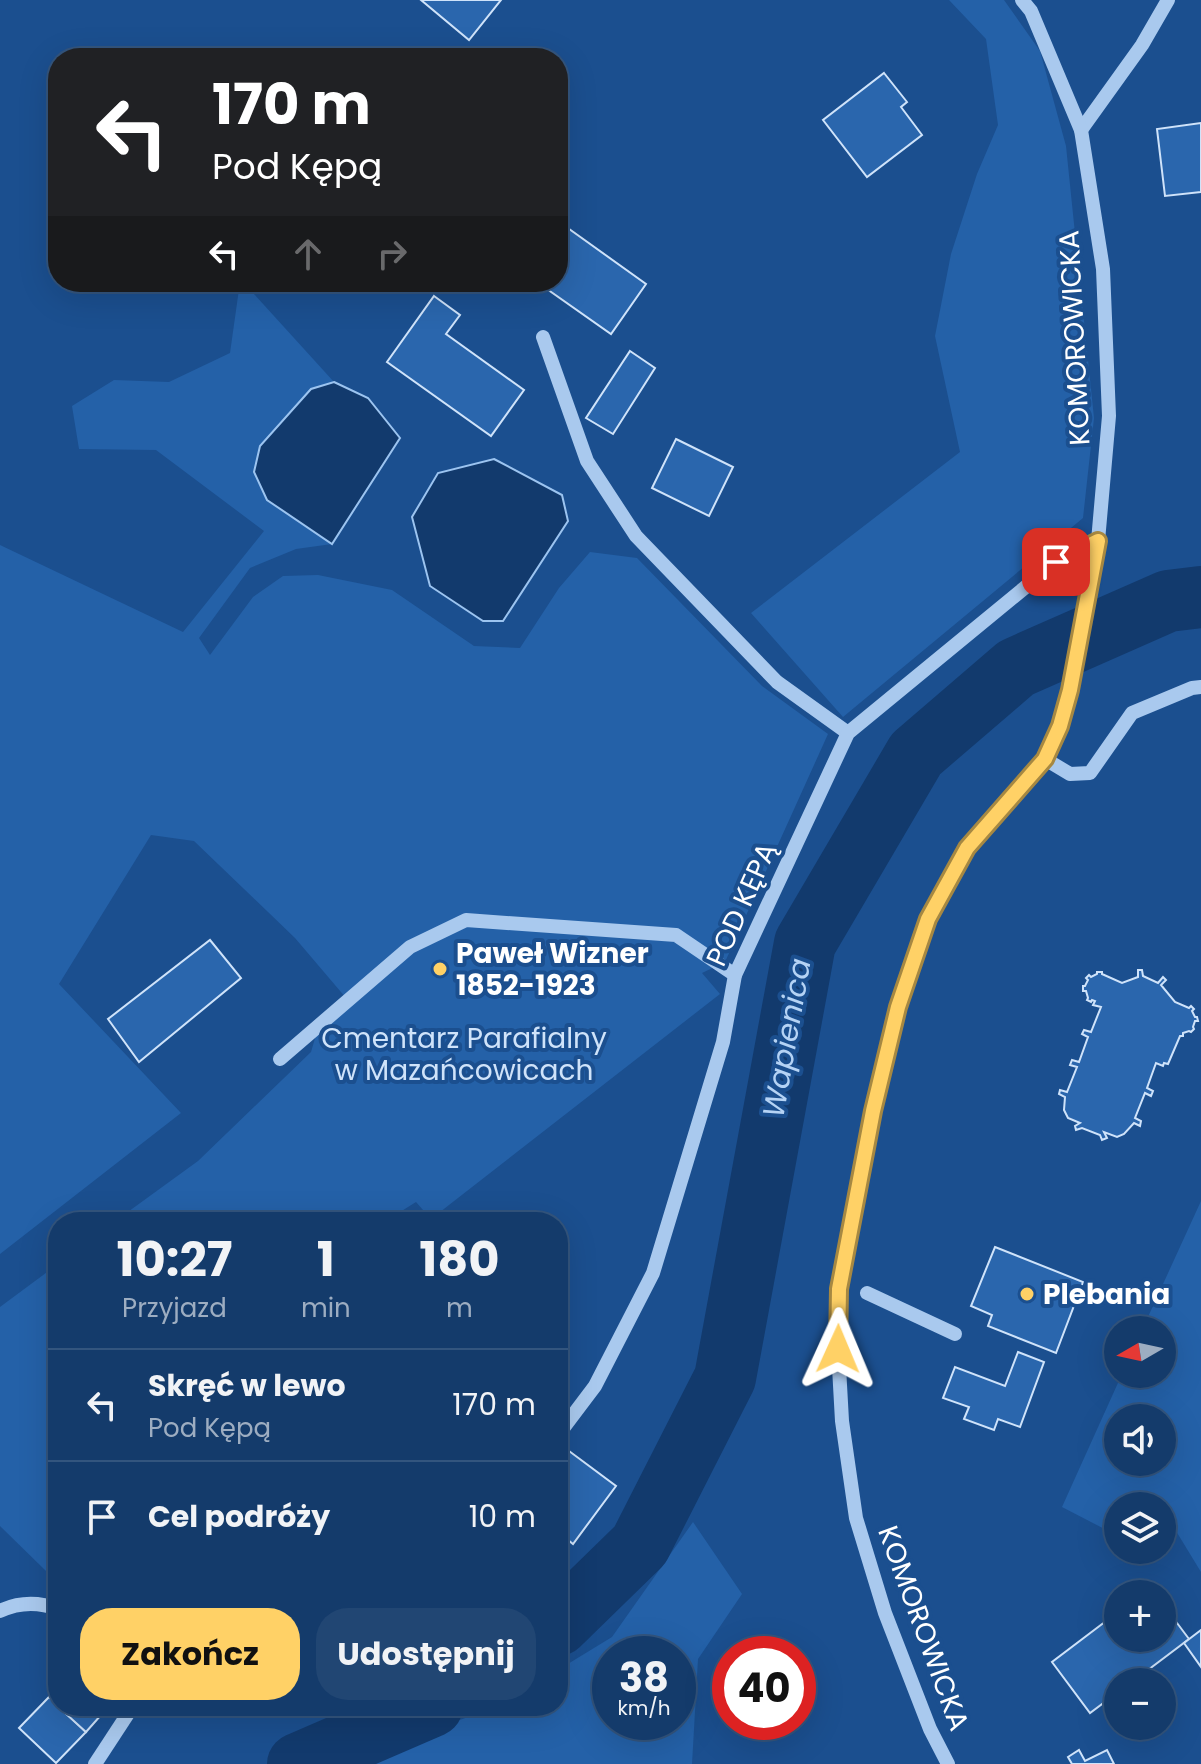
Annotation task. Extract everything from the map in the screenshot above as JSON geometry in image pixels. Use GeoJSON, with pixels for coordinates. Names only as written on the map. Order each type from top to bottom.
{"type":"FeatureCollection","features":[{"type":"Feature","properties":{"kind":"street","name":"KOMOROWICKA"},"geometry":{"type":"LineString","coordinates":[[948,1764],[930,1729],[885,1613],[856,1518],[842,1421],[839,1289],[880,1081],[898,1007],[928,919],[967,848],[1045,759],[1060,726],[1070,690],[1098,541],[1109,416],[1103,269],[1081,130],[1031,11],[1022,0]]}},
{"type":"Feature","properties":{"kind":"street"},"geometry":{"type":"LineString","coordinates":[[1081,130],[1142,45],[1168,0]]}},
{"type":"Feature","properties":{"kind":"street"},"geometry":{"type":"LineString","coordinates":[[543,337],[587,461],[636,536],[777,682],[848,733]]}},
{"type":"Feature","properties":{"kind":"street","name":"POD KĘPĄ"},"geometry":{"type":"LineString","coordinates":[[568,1422],[595,1386],[653,1273],[723,1042],[735,975],[848,733],[1056,562],[1098,541]]}},
{"type":"Feature","properties":{"kind":"street"},"geometry":{"type":"LineString","coordinates":[[1045,759],[1070,774],[1090,773],[1132,713],[1201,687]]}},
{"type":"Feature","properties":{"kind":"street"},"geometry":{"type":"LineString","coordinates":[[280,1059],[410,947],[466,920],[676,935],[735,975]]}},
{"type":"Feature","properties":{"kind":"street"},"geometry":{"type":"LineString","coordinates":[[867,1293],[955,1334]]}},
{"type":"Feature","properties":{"kind":"street"},"geometry":{"type":"LineString","coordinates":[[0,1611],[10,1606],[48,1605]]}},
{"type":"Feature","properties":{"kind":"street"},"geometry":{"type":"LineString","coordinates":[[95,1764],[126,1716]]}},
{"type":"Feature","properties":{"kind":"green space"},"geometry":{"type":"Polygon","coordinates":[[[949,0],[1004,0],[1040,51],[1066,146],[1094,418],[1083,518],[843,717],[751,613],[960,452],[935,336],[951,254],[977,174],[998,125],[986,39],[949,0]]]}},
{"type":"Feature","properties":{"kind":"green space","name":"Cmentarz Parafialny w Mazańcowicach"},"geometry":{"type":"Polygon","coordinates":[[[239,292],[252,292],[334,382],[311,389],[260,446],[267,500],[332,544],[296,549],[250,568],[199,638],[210,655],[253,597],[283,576],[318,575],[392,590],[474,646],[520,648],[559,588],[590,552],[637,558],[762,686],[828,734],[725,962],[702,973],[720,994],[440,1212],[425,1212],[416,1202],[400,1212],[128,1212],[198,1161],[311,1052],[316,1035],[352,1005],[295,938],[194,841],[151,835],[59,984],[181,1113],[54,1212],[48,1212],[48,1217],[0,1254],[0,545],[183,632],[264,531],[156,450],[79,449],[72,406],[114,380],[169,382],[230,353],[239,292]]]}},
{"type":"Feature","properties":{"kind":"green space"},"geometry":{"type":"Polygon","coordinates":[[[1201,1201],[1201,1572],[1176,1531],[1176,1492],[1104,1492],[1104,1529],[1062,1507],[1104,1414],[1104,1476],[1176,1476],[1176,1404],[1108,1404],[1116,1388],[1176,1388],[1176,1316],[1148,1316],[1201,1201]]]}},
{"type":"Feature","properties":{"kind":"green space"},"geometry":{"type":"Polygon","coordinates":[[[48,1271],[46,1571],[0,1526],[0,1307],[48,1271]]]}},
{"type":"Feature","properties":{"kind":"green space"},"geometry":{"type":"Polygon","coordinates":[[[693,1522],[742,1594],[698,1659],[696,1694],[696,1636],[613,1636],[693,1522]]]}},
{"type":"Feature","properties":{"kind":"green space"},"geometry":{"type":"Polygon","coordinates":[[[592,1649],[592,1740],[693,1740],[692,1764],[343,1764],[470,1716],[568,1716],[568,1664],[592,1649]]]}},
{"type":"Feature","properties":{"kind":"shaded area"},"geometry":{"type":"Polygon","coordinates":[[[334,382],[368,398],[400,438],[332,544],[267,500],[254,472],[260,446],[311,389],[334,382]]]}},
{"type":"Feature","properties":{"kind":"shaded area"},"geometry":{"type":"Polygon","coordinates":[[[494,459],[562,495],[568,521],[503,621],[483,621],[430,586],[412,517],[438,473],[494,459]]]}},
{"type":"Feature","properties":{"kind":"building"},"geometry":{"type":"Polygon","coordinates":[[[421,0],[501,0],[469,40],[421,0]]]}},
{"type":"Feature","properties":{"kind":"building"},"geometry":{"type":"Polygon","coordinates":[[[884,73],[907,102],[901,107],[922,135],[867,177],[823,120],[884,73]]]}},
{"type":"Feature","properties":{"kind":"building"},"geometry":{"type":"Polygon","coordinates":[[[1201,123],[1201,192],[1165,196],[1157,129],[1201,123]]]}},
{"type":"Feature","properties":{"kind":"building"},"geometry":{"type":"Polygon","coordinates":[[[568,228],[646,284],[611,334],[551,292],[568,292],[568,228]]]}},
{"type":"Feature","properties":{"kind":"building"},"geometry":{"type":"Polygon","coordinates":[[[434,296],[460,315],[446,334],[524,390],[491,436],[387,362],[434,296]]]}},
{"type":"Feature","properties":{"kind":"building"},"geometry":{"type":"Polygon","coordinates":[[[630,351],[655,368],[613,434],[586,418],[630,351]]]}},
{"type":"Feature","properties":{"kind":"building"},"geometry":{"type":"Polygon","coordinates":[[[676,439],[733,467],[709,516],[652,488],[676,439]]]}},
{"type":"Feature","properties":{"kind":"building"},"geometry":{"type":"Polygon","coordinates":[[[210,940],[241,978],[139,1062],[108,1019],[210,940]]]}},
{"type":"Feature","properties":{"kind":"building"},"geometry":{"type":"Polygon","coordinates":[[[1138,970],[1158,983],[1163,977],[1166,980],[1161,985],[1175,1002],[1189,1008],[1191,1006],[1198,1021],[1195,1021],[1191,1032],[1180,1036],[1168,1064],[1164,1063],[1163,1066],[1156,1063],[1147,1088],[1153,1091],[1151,1096],[1145,1093],[1135,1118],[1141,1121],[1140,1126],[1134,1123],[1117,1137],[1104,1132],[1107,1138],[1102,1140],[1100,1135],[1082,1128],[1076,1130],[1075,1126],[1080,1123],[1068,1118],[1064,1110],[1065,1097],[1059,1094],[1060,1090],[1067,1092],[1077,1067],[1070,1065],[1072,1060],[1079,1062],[1088,1037],[1082,1034],[1084,1030],[1091,1032],[1101,1007],[1093,1005],[1095,1001],[1087,1000],[1086,991],[1083,991],[1086,978],[1102,972],[1122,983],[1138,977],[1138,970]]]}},
{"type":"Feature","properties":{"kind":"building","name":"Plebania"},"geometry":{"type":"Polygon","coordinates":[[[995,1247],[1083,1282],[1056,1353],[988,1326],[992,1315],[971,1306],[995,1247]]]}},
{"type":"Feature","properties":{"kind":"building"},"geometry":{"type":"Polygon","coordinates":[[[1018,1352],[1044,1362],[1020,1427],[998,1419],[994,1430],[964,1419],[969,1407],[943,1398],[955,1367],[1005,1386],[1018,1352]]]}},
{"type":"Feature","properties":{"kind":"building"},"geometry":{"type":"Polygon","coordinates":[[[568,1452],[616,1486],[573,1544],[568,1540],[568,1452]]]}},
{"type":"Feature","properties":{"kind":"building"},"geometry":{"type":"Polygon","coordinates":[[[1176,1622],[1189,1639],[1176,1649],[1176,1622]]]}},
{"type":"Feature","properties":{"kind":"building"},"geometry":{"type":"Polygon","coordinates":[[[1104,1623],[1104,1652],[1172,1652],[1151,1668],[1104,1668],[1104,1702],[1090,1713],[1052,1662],[1104,1623]]]}},
{"type":"Feature","properties":{"kind":"building"},"geometry":{"type":"Polygon","coordinates":[[[1201,1630],[1201,1667],[1184,1643],[1201,1630]]]}},
{"type":"Feature","properties":{"kind":"building"},"geometry":{"type":"Polygon","coordinates":[[[48,1698],[48,1716],[69,1716],[86,1732],[56,1763],[19,1728],[48,1698]]]}},
{"type":"Feature","properties":{"kind":"building"},"geometry":{"type":"Polygon","coordinates":[[[68,1716],[100,1716],[86,1732],[68,1716]]]}},
{"type":"Feature","properties":{"kind":"building"},"geometry":{"type":"Polygon","coordinates":[[[1079,1750],[1085,1761],[1107,1750],[1114,1764],[1072,1764],[1068,1757],[1079,1750]]]}},
{"type":"Feature","properties":{"kind":"waterway","name":"Wapienica"},"geometry":{"type":"LineString","coordinates":[[568,1615],[640,1545],[725,1378],[805,943],[916,754],[1016,668],[1168,601],[1201,597]]}},
{"type":"Feature","properties":{"kind":"waterway","name":"Wapienica"},"geometry":{"type":"LineString","coordinates":[[298,1764],[409,1716]]}},
{"type":"Feature","properties":{"kind":"place","name":"Paweł Wizner 1852-1923"},"geometry":{"type":"Point","coordinates":[440,969]}},
{"type":"Feature","properties":{"kind":"place","name":"Plebania"},"geometry":{"type":"Point","coordinates":[1027,1294]}},
{"type":"Feature","properties":{"kind":"route"},"geometry":{"type":"LineString","coordinates":[[838,1349],[839,1289],[873,1111],[898,1007],[928,919],[967,848],[1045,759],[1060,726],[1070,690],[1098,541],[1056,562]]}}]}
